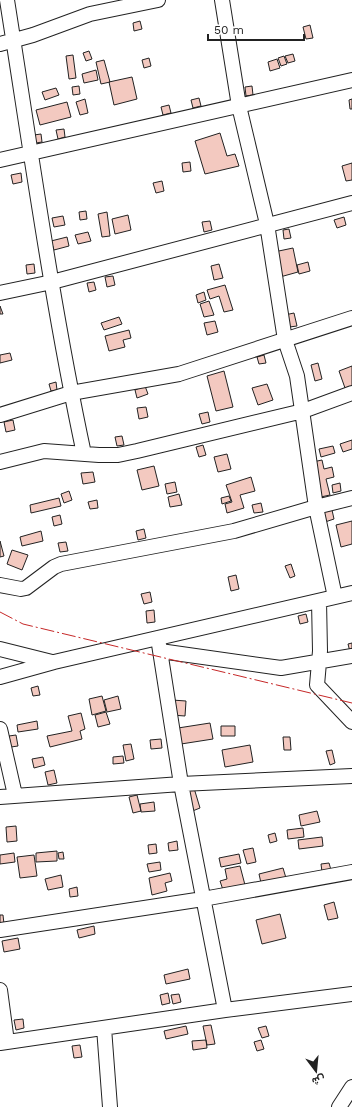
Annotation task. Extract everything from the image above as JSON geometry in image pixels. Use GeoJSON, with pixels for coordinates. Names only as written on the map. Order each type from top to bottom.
{"type":"FeatureCollection","features":[{"type":"Feature","properties":{"kind":"street"},"geometry":{"type":"LineString","coordinates":[[7,0],[7,42],[31,153],[71,393],[84,454]]}},
{"type":"Feature","properties":{"kind":"street"},"geometry":{"type":"LineString","coordinates":[[7,42],[90,14],[158,0]]}},
{"type":"Feature","properties":{"kind":"street"},"geometry":{"type":"LineString","coordinates":[[222,0],[239,106],[266,224],[285,340],[297,376],[316,506],[335,597]]}},
{"type":"Feature","properties":{"kind":"street"},"geometry":{"type":"LineString","coordinates":[[0,160],[352,80]]}},
{"type":"Feature","properties":{"kind":"street"},"geometry":{"type":"LineString","coordinates":[[0,293],[52,282],[266,224],[352,203]]}},
{"type":"Feature","properties":{"kind":"street"},"geometry":{"type":"LineString","coordinates":[[0,415],[71,393],[179,374],[352,318]]}},
{"type":"Feature","properties":{"kind":"street"},"geometry":{"type":"LineString","coordinates":[[0,462],[44,451],[99,455],[124,453],[303,411],[352,393]]}},
{"type":"Feature","properties":{"kind":"street"},"geometry":{"type":"LineString","coordinates":[[0,585],[21,589],[26,588],[61,564],[234,531],[316,506],[352,498]]}},
{"type":"Feature","properties":{"kind":"street"},"geometry":{"type":"LineString","coordinates":[[0,677],[54,662],[159,645],[319,600],[352,593]]}},
{"type":"Feature","properties":{"kind":"street"},"geometry":{"type":"LineString","coordinates":[[319,600],[319,661],[316,681],[318,687],[352,722]]}},
{"type":"Feature","properties":{"kind":"street"},"geometry":{"type":"LineString","coordinates":[[159,645],[268,668],[289,667],[352,656]]}},
{"type":"Feature","properties":{"kind":"street"},"geometry":{"type":"LineString","coordinates":[[159,645],[181,784],[225,1010]]}},
{"type":"Feature","properties":{"kind":"street"},"geometry":{"type":"LineString","coordinates":[[0,649],[54,662]]}},
{"type":"Feature","properties":{"kind":"street"},"geometry":{"type":"LineString","coordinates":[[0,729],[16,795]]}},
{"type":"Feature","properties":{"kind":"street"},"geometry":{"type":"LineString","coordinates":[[0,797],[181,784],[352,776]]}},
{"type":"Feature","properties":{"kind":"street"},"geometry":{"type":"LineString","coordinates":[[0,930],[203,899],[352,872]]}},
{"type":"Feature","properties":{"kind":"street"},"geometry":{"type":"LineString","coordinates":[[0,990],[4,1042],[225,1010],[352,994]]}},
{"type":"Feature","properties":{"kind":"street"},"geometry":{"type":"LineString","coordinates":[[104,1028],[110,1107]]}},
{"type":"Feature","properties":{"kind":"street"},"geometry":{"type":"LineString","coordinates":[[339,1107],[352,1088]]}},
{"type":"Feature","properties":{"kind":"building"},"geometry":{"type":"Polygon","coordinates":[[[140,21],[142,29],[134,31],[133,23],[140,21]]]}},
{"type":"Feature","properties":{"kind":"building"},"geometry":{"type":"Polygon","coordinates":[[[310,25],[313,38],[306,39],[303,27],[310,25]]]}},
{"type":"Feature","properties":{"kind":"building"},"geometry":{"type":"Polygon","coordinates":[[[89,51],[92,59],[86,61],[83,53],[89,51]]]}},
{"type":"Feature","properties":{"kind":"building"},"geometry":{"type":"Polygon","coordinates":[[[293,54],[295,61],[288,63],[285,56],[293,54]]]}},
{"type":"Feature","properties":{"kind":"building"},"geometry":{"type":"Polygon","coordinates":[[[73,55],[76,78],[69,79],[66,56],[73,55]]]}},
{"type":"Feature","properties":{"kind":"building"},"geometry":{"type":"Polygon","coordinates":[[[284,56],[287,64],[281,66],[278,58],[284,56]]]}},
{"type":"Feature","properties":{"kind":"building"},"geometry":{"type":"Polygon","coordinates":[[[149,58],[151,66],[144,68],[142,60],[149,58]]]}},
{"type":"Feature","properties":{"kind":"building"},"geometry":{"type":"Polygon","coordinates":[[[277,59],[280,68],[270,71],[268,62],[277,59]]]}},
{"type":"Feature","properties":{"kind":"building"},"geometry":{"type":"Polygon","coordinates":[[[104,60],[110,82],[101,84],[96,62],[104,60]]]}},
{"type":"Feature","properties":{"kind":"building"},"geometry":{"type":"Polygon","coordinates":[[[96,70],[98,80],[84,83],[82,74],[96,70]]]}},
{"type":"Feature","properties":{"kind":"building"},"geometry":{"type":"Polygon","coordinates":[[[132,77],[137,99],[114,105],[109,82],[132,77]]]}},
{"type":"Feature","properties":{"kind":"building"},"geometry":{"type":"Polygon","coordinates":[[[79,86],[80,94],[73,95],[72,87],[79,86]]]}},
{"type":"Feature","properties":{"kind":"building"},"geometry":{"type":"Polygon","coordinates":[[[252,86],[253,95],[246,96],[245,87],[252,86]]]}},
{"type":"Feature","properties":{"kind":"building"},"geometry":{"type":"Polygon","coordinates":[[[56,88],[59,95],[45,100],[42,92],[56,88]]]}},
{"type":"Feature","properties":{"kind":"building"},"geometry":{"type":"Polygon","coordinates":[[[199,98],[201,106],[193,108],[191,100],[199,98]]]}},
{"type":"Feature","properties":{"kind":"building"},"geometry":{"type":"Polygon","coordinates":[[[85,99],[88,113],[80,115],[76,102],[85,99]]]}},
{"type":"Feature","properties":{"kind":"building"},"geometry":{"type":"Polygon","coordinates":[[[352,99],[352,109],[350,109],[349,100],[352,99]]]}},
{"type":"Feature","properties":{"kind":"building"},"geometry":{"type":"Polygon","coordinates":[[[67,102],[71,117],[40,125],[36,110],[67,102]]]}},
{"type":"Feature","properties":{"kind":"building"},"geometry":{"type":"Polygon","coordinates":[[[169,105],[171,113],[163,115],[161,107],[169,105]]]}},
{"type":"Feature","properties":{"kind":"building"},"geometry":{"type":"Polygon","coordinates":[[[64,129],[65,137],[58,139],[56,130],[64,129]]]}},
{"type":"Feature","properties":{"kind":"building"},"geometry":{"type":"Polygon","coordinates":[[[220,133],[227,156],[235,154],[239,166],[205,174],[195,141],[220,133]]]}},
{"type":"Feature","properties":{"kind":"building"},"geometry":{"type":"Polygon","coordinates":[[[41,134],[42,142],[36,143],[34,135],[41,134]]]}},
{"type":"Feature","properties":{"kind":"building"},"geometry":{"type":"Polygon","coordinates":[[[190,162],[191,171],[183,172],[182,163],[190,162]]]}},
{"type":"Feature","properties":{"kind":"building"},"geometry":{"type":"Polygon","coordinates":[[[352,163],[352,180],[346,181],[342,166],[352,163]]]}},
{"type":"Feature","properties":{"kind":"building"},"geometry":{"type":"Polygon","coordinates":[[[21,173],[22,182],[13,184],[11,175],[21,173]]]}},
{"type":"Feature","properties":{"kind":"building"},"geometry":{"type":"Polygon","coordinates":[[[162,181],[164,191],[156,193],[153,183],[162,181]]]}},
{"type":"Feature","properties":{"kind":"building"},"geometry":{"type":"Polygon","coordinates":[[[86,211],[87,219],[80,220],[79,212],[86,211]]]}},
{"type":"Feature","properties":{"kind":"building"},"geometry":{"type":"Polygon","coordinates":[[[107,212],[110,236],[102,237],[98,214],[107,212]]]}},
{"type":"Feature","properties":{"kind":"building"},"geometry":{"type":"Polygon","coordinates":[[[128,215],[131,230],[115,234],[112,219],[128,215]]]}},
{"type":"Feature","properties":{"kind":"building"},"geometry":{"type":"Polygon","coordinates":[[[63,216],[65,225],[54,227],[52,218],[63,216]]]}},
{"type":"Feature","properties":{"kind":"building"},"geometry":{"type":"Polygon","coordinates":[[[344,217],[346,225],[337,228],[334,220],[344,217]]]}},
{"type":"Feature","properties":{"kind":"building"},"geometry":{"type":"Polygon","coordinates":[[[210,221],[212,230],[204,232],[202,222],[210,221]]]}},
{"type":"Feature","properties":{"kind":"building"},"geometry":{"type":"Polygon","coordinates":[[[289,229],[291,238],[284,239],[283,230],[289,229]]]}},
{"type":"Feature","properties":{"kind":"building"},"geometry":{"type":"Polygon","coordinates":[[[88,232],[91,241],[78,244],[75,235],[88,232]]]}},
{"type":"Feature","properties":{"kind":"building"},"geometry":{"type":"Polygon","coordinates":[[[67,237],[69,246],[54,250],[51,241],[67,237]]]}},
{"type":"Feature","properties":{"kind":"building"},"geometry":{"type":"Polygon","coordinates":[[[293,248],[298,272],[280,277],[274,252],[293,248]]]}},
{"type":"Feature","properties":{"kind":"building"},"geometry":{"type":"Polygon","coordinates":[[[308,262],[310,271],[299,274],[297,265],[308,262]]]}},
{"type":"Feature","properties":{"kind":"building"},"geometry":{"type":"Polygon","coordinates":[[[34,264],[35,273],[27,274],[26,265],[34,264]]]}},
{"type":"Feature","properties":{"kind":"building"},"geometry":{"type":"Polygon","coordinates":[[[219,264],[223,278],[214,280],[211,266],[219,264]]]}},
{"type":"Feature","properties":{"kind":"building"},"geometry":{"type":"Polygon","coordinates":[[[113,276],[115,285],[107,287],[105,277],[113,276]]]}},
{"type":"Feature","properties":{"kind":"building"},"geometry":{"type":"Polygon","coordinates":[[[94,282],[96,290],[89,292],[87,283],[94,282]]]}},
{"type":"Feature","properties":{"kind":"building"},"geometry":{"type":"Polygon","coordinates":[[[225,285],[233,310],[224,312],[219,296],[210,299],[207,290],[225,285]]]}},
{"type":"Feature","properties":{"kind":"building"},"geometry":{"type":"Polygon","coordinates":[[[204,292],[206,300],[198,303],[196,295],[204,292]]]}},
{"type":"Feature","properties":{"kind":"building"},"geometry":{"type":"Polygon","coordinates":[[[209,301],[214,315],[204,317],[200,304],[209,301]]]}},
{"type":"Feature","properties":{"kind":"building"},"geometry":{"type":"Polygon","coordinates":[[[0,306],[3,314],[0,314],[0,306]]]}},
{"type":"Feature","properties":{"kind":"building"},"geometry":{"type":"Polygon","coordinates":[[[294,313],[297,326],[282,328],[280,316],[294,313]]]}},
{"type":"Feature","properties":{"kind":"building"},"geometry":{"type":"Polygon","coordinates":[[[119,317],[122,324],[104,330],[101,323],[119,317]]]}},
{"type":"Feature","properties":{"kind":"building"},"geometry":{"type":"Polygon","coordinates":[[[215,321],[218,332],[207,335],[204,323],[215,321]]]}},
{"type":"Feature","properties":{"kind":"building"},"geometry":{"type":"Polygon","coordinates":[[[129,330],[131,338],[123,340],[125,347],[109,351],[105,336],[129,330]]]}},
{"type":"Feature","properties":{"kind":"building"},"geometry":{"type":"Polygon","coordinates":[[[10,353],[12,360],[0,363],[0,355],[10,353]]]}},
{"type":"Feature","properties":{"kind":"building"},"geometry":{"type":"Polygon","coordinates":[[[264,355],[266,363],[259,364],[257,357],[264,355]]]}},
{"type":"Feature","properties":{"kind":"building"},"geometry":{"type":"Polygon","coordinates":[[[318,363],[322,379],[315,381],[311,365],[318,363]]]}},
{"type":"Feature","properties":{"kind":"building"},"geometry":{"type":"Polygon","coordinates":[[[352,366],[352,386],[345,388],[339,371],[352,366]]]}},
{"type":"Feature","properties":{"kind":"building"},"geometry":{"type":"Polygon","coordinates":[[[224,371],[233,407],[216,411],[207,376],[224,371]]]}},
{"type":"Feature","properties":{"kind":"building"},"geometry":{"type":"Polygon","coordinates":[[[56,382],[57,390],[51,391],[49,384],[56,382]]]}},
{"type":"Feature","properties":{"kind":"building"},"geometry":{"type":"Polygon","coordinates":[[[267,384],[273,400],[258,405],[252,388],[267,384]]]}},
{"type":"Feature","properties":{"kind":"building"},"geometry":{"type":"Polygon","coordinates":[[[145,386],[148,394],[137,398],[135,390],[145,386]]]}},
{"type":"Feature","properties":{"kind":"building"},"geometry":{"type":"Polygon","coordinates":[[[146,407],[148,417],[139,419],[137,408],[146,407]]]}},
{"type":"Feature","properties":{"kind":"building"},"geometry":{"type":"Polygon","coordinates":[[[208,412],[210,422],[202,424],[199,414],[208,412]]]}},
{"type":"Feature","properties":{"kind":"building"},"geometry":{"type":"Polygon","coordinates":[[[13,420],[15,430],[6,432],[4,422],[13,420]]]}},
{"type":"Feature","properties":{"kind":"building"},"geometry":{"type":"Polygon","coordinates":[[[122,436],[124,445],[117,446],[115,437],[122,436]]]}},
{"type":"Feature","properties":{"kind":"building"},"geometry":{"type":"Polygon","coordinates":[[[352,440],[352,449],[343,452],[340,444],[352,440]]]}},
{"type":"Feature","properties":{"kind":"building"},"geometry":{"type":"Polygon","coordinates":[[[203,445],[206,455],[199,457],[196,447],[203,445]]]}},
{"type":"Feature","properties":{"kind":"building"},"geometry":{"type":"Polygon","coordinates":[[[333,446],[335,453],[321,457],[319,449],[333,446]]]}},
{"type":"Feature","properties":{"kind":"building"},"geometry":{"type":"Polygon","coordinates":[[[227,454],[231,469],[218,472],[214,457],[227,454]]]}},
{"type":"Feature","properties":{"kind":"building"},"geometry":{"type":"Polygon","coordinates":[[[322,460],[324,469],[332,467],[334,477],[326,479],[330,495],[316,498],[308,463],[322,460]]]}},
{"type":"Feature","properties":{"kind":"building"},"geometry":{"type":"Polygon","coordinates":[[[154,466],[159,486],[142,490],[137,470],[154,466]]]}},
{"type":"Feature","properties":{"kind":"building"},"geometry":{"type":"Polygon","coordinates":[[[93,472],[95,482],[83,484],[81,473],[93,472]]]}},
{"type":"Feature","properties":{"kind":"building"},"geometry":{"type":"Polygon","coordinates":[[[251,477],[255,491],[240,495],[244,508],[227,513],[225,504],[232,502],[226,485],[251,477]]]}},
{"type":"Feature","properties":{"kind":"building"},"geometry":{"type":"Polygon","coordinates":[[[175,482],[177,492],[167,494],[165,484],[175,482]]]}},
{"type":"Feature","properties":{"kind":"building"},"geometry":{"type":"Polygon","coordinates":[[[340,483],[341,491],[333,493],[332,485],[340,483]]]}},
{"type":"Feature","properties":{"kind":"building"},"geometry":{"type":"Polygon","coordinates":[[[69,491],[72,500],[64,503],[61,494],[69,491]]]}},
{"type":"Feature","properties":{"kind":"building"},"geometry":{"type":"Polygon","coordinates":[[[179,494],[182,505],[170,507],[168,497],[179,494]]]}},
{"type":"Feature","properties":{"kind":"building"},"geometry":{"type":"Polygon","coordinates":[[[229,496],[231,501],[222,504],[221,498],[229,496]]]}},
{"type":"Feature","properties":{"kind":"building"},"geometry":{"type":"Polygon","coordinates":[[[59,498],[61,506],[31,513],[30,505],[59,498]]]}},
{"type":"Feature","properties":{"kind":"building"},"geometry":{"type":"Polygon","coordinates":[[[97,500],[98,508],[90,509],[88,502],[97,500]]]}},
{"type":"Feature","properties":{"kind":"building"},"geometry":{"type":"Polygon","coordinates":[[[261,503],[263,512],[254,513],[252,505],[261,503]]]}},
{"type":"Feature","properties":{"kind":"building"},"geometry":{"type":"Polygon","coordinates":[[[332,510],[334,519],[325,522],[323,512],[332,510]]]}},
{"type":"Feature","properties":{"kind":"building"},"geometry":{"type":"Polygon","coordinates":[[[60,515],[62,524],[54,526],[52,517],[60,515]]]}},
{"type":"Feature","properties":{"kind":"building"},"geometry":{"type":"Polygon","coordinates":[[[352,521],[352,544],[341,547],[336,525],[352,521]]]}},
{"type":"Feature","properties":{"kind":"building"},"geometry":{"type":"Polygon","coordinates":[[[144,529],[146,538],[138,540],[136,531],[144,529]]]}},
{"type":"Feature","properties":{"kind":"building"},"geometry":{"type":"Polygon","coordinates":[[[41,531],[43,541],[22,546],[20,537],[41,531]]]}},
{"type":"Feature","properties":{"kind":"building"},"geometry":{"type":"Polygon","coordinates":[[[0,541],[4,556],[0,557],[0,541]]]}},
{"type":"Feature","properties":{"kind":"building"},"geometry":{"type":"Polygon","coordinates":[[[66,542],[68,551],[60,552],[58,543],[66,542]]]}},
{"type":"Feature","properties":{"kind":"building"},"geometry":{"type":"Polygon","coordinates":[[[12,550],[28,555],[22,570],[7,564],[12,550]]]}},
{"type":"Feature","properties":{"kind":"building"},"geometry":{"type":"Polygon","coordinates":[[[291,564],[295,576],[290,578],[285,566],[291,564]]]}},
{"type":"Feature","properties":{"kind":"building"},"geometry":{"type":"Polygon","coordinates":[[[236,575],[239,589],[231,591],[228,577],[236,575]]]}},
{"type":"Feature","properties":{"kind":"building"},"geometry":{"type":"Polygon","coordinates":[[[150,592],[152,602],[144,604],[141,594],[150,592]]]}},
{"type":"Feature","properties":{"kind":"building"},"geometry":{"type":"Polygon","coordinates":[[[154,610],[155,622],[147,623],[146,611],[154,610]]]}},
{"type":"Feature","properties":{"kind":"building"},"geometry":{"type":"Polygon","coordinates":[[[306,614],[308,622],[300,624],[298,616],[306,614]]]}},
{"type":"Feature","properties":{"kind":"building"},"geometry":{"type":"Polygon","coordinates":[[[352,643],[352,652],[350,652],[348,644],[352,643]]]}},
{"type":"Feature","properties":{"kind":"building"},"geometry":{"type":"Polygon","coordinates":[[[38,686],[40,695],[33,696],[31,688],[38,686]]]}},
{"type":"Feature","properties":{"kind":"building"},"geometry":{"type":"Polygon","coordinates":[[[102,696],[106,711],[92,715],[89,699],[102,696]]]}},
{"type":"Feature","properties":{"kind":"building"},"geometry":{"type":"Polygon","coordinates":[[[118,696],[121,709],[107,712],[104,700],[118,696]]]}},
{"type":"Feature","properties":{"kind":"building"},"geometry":{"type":"Polygon","coordinates":[[[172,700],[186,701],[185,716],[171,715],[172,700]]]}},
{"type":"Feature","properties":{"kind":"building"},"geometry":{"type":"Polygon","coordinates":[[[106,712],[110,724],[98,727],[95,715],[106,712]]]}},
{"type":"Feature","properties":{"kind":"building"},"geometry":{"type":"Polygon","coordinates":[[[81,713],[85,729],[80,731],[82,739],[50,747],[47,736],[72,731],[68,716],[81,713]]]}},
{"type":"Feature","properties":{"kind":"building"},"geometry":{"type":"Polygon","coordinates":[[[37,721],[38,729],[18,732],[17,725],[37,721]]]}},
{"type":"Feature","properties":{"kind":"building"},"geometry":{"type":"Polygon","coordinates":[[[210,723],[213,739],[181,744],[178,728],[210,723]]]}},
{"type":"Feature","properties":{"kind":"building"},"geometry":{"type":"Polygon","coordinates":[[[221,726],[235,726],[235,736],[221,736],[221,726]]]}},
{"type":"Feature","properties":{"kind":"building"},"geometry":{"type":"Polygon","coordinates":[[[16,735],[18,746],[11,747],[9,736],[16,735]]]}},
{"type":"Feature","properties":{"kind":"building"},"geometry":{"type":"Polygon","coordinates":[[[283,737],[290,737],[291,750],[284,750],[283,737]]]}},
{"type":"Feature","properties":{"kind":"building"},"geometry":{"type":"Polygon","coordinates":[[[161,739],[162,748],[151,749],[150,740],[161,739]]]}},
{"type":"Feature","properties":{"kind":"building"},"geometry":{"type":"Polygon","coordinates":[[[131,744],[134,759],[126,761],[123,745],[131,744]]]}},
{"type":"Feature","properties":{"kind":"building"},"geometry":{"type":"Polygon","coordinates":[[[250,745],[253,762],[225,767],[222,750],[250,745]]]}},
{"type":"Feature","properties":{"kind":"building"},"geometry":{"type":"Polygon","coordinates":[[[332,750],[335,763],[330,765],[326,751],[332,750]]]}},
{"type":"Feature","properties":{"kind":"building"},"geometry":{"type":"Polygon","coordinates":[[[123,756],[124,763],[113,764],[113,757],[123,756]]]}},
{"type":"Feature","properties":{"kind":"building"},"geometry":{"type":"Polygon","coordinates":[[[43,757],[45,765],[34,768],[32,759],[43,757]]]}},
{"type":"Feature","properties":{"kind":"building"},"geometry":{"type":"Polygon","coordinates":[[[54,770],[57,783],[48,785],[45,772],[54,770]]]}},
{"type":"Feature","properties":{"kind":"building"},"geometry":{"type":"Polygon","coordinates":[[[194,788],[200,808],[190,812],[184,791],[194,788]]]}},
{"type":"Feature","properties":{"kind":"building"},"geometry":{"type":"Polygon","coordinates":[[[137,795],[141,811],[133,813],[129,797],[137,795]]]}},
{"type":"Feature","properties":{"kind":"building"},"geometry":{"type":"Polygon","coordinates":[[[154,802],[155,811],[141,812],[140,804],[154,802]]]}},
{"type":"Feature","properties":{"kind":"building"},"geometry":{"type":"Polygon","coordinates":[[[317,811],[320,822],[301,826],[299,815],[317,811]]]}},
{"type":"Feature","properties":{"kind":"building"},"geometry":{"type":"Polygon","coordinates":[[[16,826],[17,841],[7,842],[6,827],[16,826]]]}},
{"type":"Feature","properties":{"kind":"building"},"geometry":{"type":"Polygon","coordinates":[[[303,828],[304,837],[288,839],[287,830],[303,828]]]}},
{"type":"Feature","properties":{"kind":"building"},"geometry":{"type":"Polygon","coordinates":[[[275,833],[277,841],[270,843],[268,835],[275,833]]]}},
{"type":"Feature","properties":{"kind":"building"},"geometry":{"type":"Polygon","coordinates":[[[322,837],[323,846],[299,849],[298,840],[322,837]]]}},
{"type":"Feature","properties":{"kind":"building"},"geometry":{"type":"Polygon","coordinates":[[[177,841],[178,850],[169,851],[168,843],[177,841]]]}},
{"type":"Feature","properties":{"kind":"building"},"geometry":{"type":"Polygon","coordinates":[[[156,844],[157,853],[149,854],[148,845],[156,844]]]}},
{"type":"Feature","properties":{"kind":"building"},"geometry":{"type":"Polygon","coordinates":[[[253,848],[256,862],[247,864],[243,850],[253,848]]]}},
{"type":"Feature","properties":{"kind":"building"},"geometry":{"type":"Polygon","coordinates":[[[57,851],[57,861],[36,862],[36,853],[57,851]]]}},
{"type":"Feature","properties":{"kind":"building"},"geometry":{"type":"Polygon","coordinates":[[[63,852],[64,859],[59,859],[58,853],[63,852]]]}},
{"type":"Feature","properties":{"kind":"building"},"geometry":{"type":"Polygon","coordinates":[[[14,853],[15,862],[0,864],[0,855],[14,853]]]}},
{"type":"Feature","properties":{"kind":"building"},"geometry":{"type":"Polygon","coordinates":[[[239,854],[241,863],[221,867],[219,858],[239,854]]]}},
{"type":"Feature","properties":{"kind":"building"},"geometry":{"type":"Polygon","coordinates":[[[34,855],[37,876],[20,878],[17,857],[34,855]]]}},
{"type":"Feature","properties":{"kind":"building"},"geometry":{"type":"Polygon","coordinates":[[[160,862],[161,870],[149,872],[147,864],[160,862]]]}},
{"type":"Feature","properties":{"kind":"building"},"geometry":{"type":"Polygon","coordinates":[[[329,863],[331,870],[322,872],[321,864],[329,863]]]}},
{"type":"Feature","properties":{"kind":"building"},"geometry":{"type":"Polygon","coordinates":[[[240,866],[245,885],[223,890],[220,881],[227,879],[225,869],[240,866]]]}},
{"type":"Feature","properties":{"kind":"building"},"geometry":{"type":"Polygon","coordinates":[[[283,868],[286,878],[261,883],[259,874],[283,868]]]}},
{"type":"Feature","properties":{"kind":"building"},"geometry":{"type":"Polygon","coordinates":[[[170,873],[172,881],[165,883],[167,891],[152,895],[149,878],[170,873]]]}},
{"type":"Feature","properties":{"kind":"building"},"geometry":{"type":"Polygon","coordinates":[[[61,875],[63,887],[48,890],[45,879],[61,875]]]}},
{"type":"Feature","properties":{"kind":"building"},"geometry":{"type":"Polygon","coordinates":[[[77,887],[78,896],[70,897],[69,889],[77,887]]]}},
{"type":"Feature","properties":{"kind":"building"},"geometry":{"type":"Polygon","coordinates":[[[334,902],[338,918],[328,920],[324,905],[334,902]]]}},
{"type":"Feature","properties":{"kind":"building"},"geometry":{"type":"Polygon","coordinates":[[[280,914],[286,938],[262,944],[256,920],[280,914]]]}},
{"type":"Feature","properties":{"kind":"building"},"geometry":{"type":"Polygon","coordinates":[[[0,915],[3,915],[4,924],[0,924],[0,915]]]}},
{"type":"Feature","properties":{"kind":"building"},"geometry":{"type":"Polygon","coordinates":[[[94,926],[95,934],[79,938],[77,930],[94,926]]]}},
{"type":"Feature","properties":{"kind":"building"},"geometry":{"type":"Polygon","coordinates":[[[18,938],[20,949],[4,952],[2,941],[18,938]]]}},
{"type":"Feature","properties":{"kind":"building"},"geometry":{"type":"Polygon","coordinates":[[[188,969],[190,979],[166,984],[164,975],[188,969]]]}},
{"type":"Feature","properties":{"kind":"building"},"geometry":{"type":"Polygon","coordinates":[[[168,993],[170,1003],[162,1005],[160,995],[168,993]]]}},
{"type":"Feature","properties":{"kind":"building"},"geometry":{"type":"Polygon","coordinates":[[[179,994],[181,1002],[173,1004],[171,995],[179,994]]]}},
{"type":"Feature","properties":{"kind":"building"},"geometry":{"type":"Polygon","coordinates":[[[23,1019],[24,1028],[16,1030],[14,1020],[23,1019]]]}},
{"type":"Feature","properties":{"kind":"building"},"geometry":{"type":"Polygon","coordinates":[[[211,1025],[215,1044],[207,1045],[203,1026],[211,1025]]]}},
{"type":"Feature","properties":{"kind":"building"},"geometry":{"type":"Polygon","coordinates":[[[186,1026],[188,1034],[166,1039],[164,1031],[186,1026]]]}},
{"type":"Feature","properties":{"kind":"building"},"geometry":{"type":"Polygon","coordinates":[[[266,1026],[269,1036],[262,1038],[258,1028],[266,1026]]]}},
{"type":"Feature","properties":{"kind":"building"},"geometry":{"type":"Polygon","coordinates":[[[206,1040],[207,1048],[193,1050],[192,1041],[206,1040]]]}},
{"type":"Feature","properties":{"kind":"building"},"geometry":{"type":"Polygon","coordinates":[[[261,1040],[264,1049],[257,1051],[254,1042],[261,1040]]]}},
{"type":"Feature","properties":{"kind":"building"},"geometry":{"type":"Polygon","coordinates":[[[80,1045],[82,1057],[74,1058],[72,1046],[80,1045]]]}},
{"type":"Feature","properties":{"kind":"power"},"geometry":{"type":"LineString","coordinates":[[0,612],[23,624],[352,703]]}}]}
